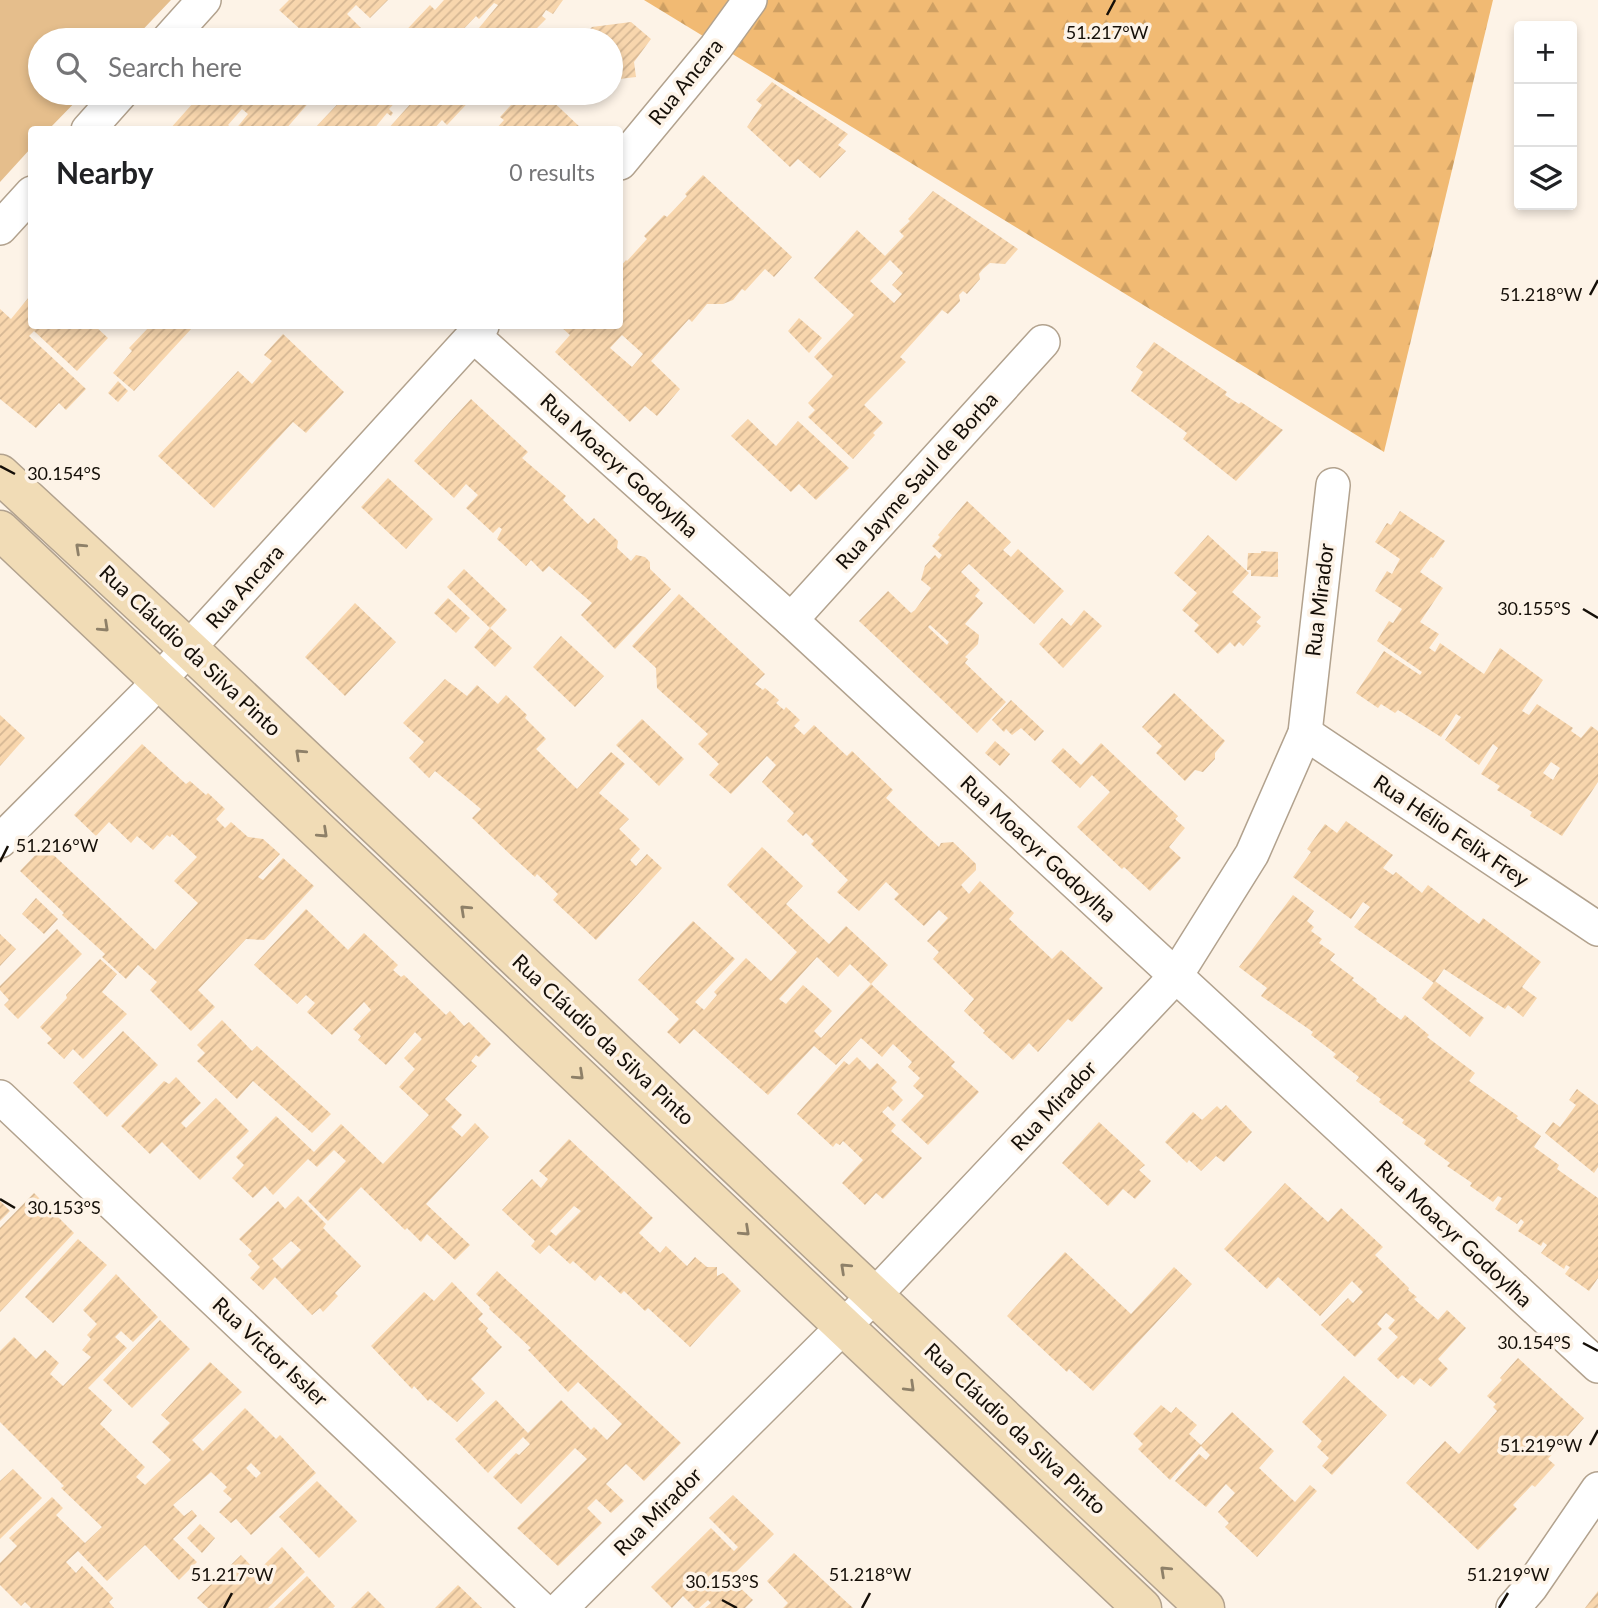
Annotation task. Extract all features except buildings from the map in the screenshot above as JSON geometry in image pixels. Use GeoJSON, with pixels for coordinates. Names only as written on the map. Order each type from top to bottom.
{"type":"FeatureCollection","features":[{"type":"Feature","properties":{"kind":"street"},"geometry":{"type":"LineString","coordinates":[[179,28],[204,0]]}},
{"type":"Feature","properties":{"kind":"street","name":"Rua Ancara"},"geometry":{"type":"LineString","coordinates":[[623,159],[716,47],[750,0]]}},
{"type":"Feature","properties":{"kind":"street"},"geometry":{"type":"LineString","coordinates":[[92,126],[110,105]]}},
{"type":"Feature","properties":{"kind":"street"},"geometry":{"type":"LineString","coordinates":[[0,228],[28,197]]}},
{"type":"Feature","properties":{"kind":"street","name":"Rua Ancara"},"geometry":{"type":"LineString","coordinates":[[0,841],[160,680],[478,331]]}},
{"type":"Feature","properties":{"kind":"street","name":"Rua Moacyr Godoylha"},"geometry":{"type":"LineString","coordinates":[[478,331],[1598,1366]]}},
{"type":"Feature","properties":{"kind":"street","name":"Rua Jayme Saul de Borba"},"geometry":{"type":"LineString","coordinates":[[791,620],[1043,342]]}},
{"type":"Feature","properties":{"kind":"street","name":"Rua Cláudio da Silva Pinto"},"geometry":{"type":"LineString","coordinates":[[0,474],[188,648],[1205,1608]]}},
{"type":"Feature","properties":{"kind":"street","name":"Rua Mirador"},"geometry":{"type":"LineString","coordinates":[[561,1608],[845,1326],[1175,977],[1252,854],[1305,733],[1333,485]]}},
{"type":"Feature","properties":{"kind":"street","name":"Rua Cláudio da Silva Pinto"},"geometry":{"type":"LineString","coordinates":[[0,530],[1142,1608]]}},
{"type":"Feature","properties":{"kind":"street","name":"Rua Hélio Felix Frey"},"geometry":{"type":"LineString","coordinates":[[1305,733],[1598,929]]}},
{"type":"Feature","properties":{"kind":"street"},"geometry":{"type":"LineString","coordinates":[[467,970],[496,939]]}},
{"type":"Feature","properties":{"kind":"street","name":"Rua Victor Issler"},"geometry":{"type":"LineString","coordinates":[[0,1097],[540,1608]]}},
{"type":"Feature","properties":{"kind":"street"},"geometry":{"type":"LineString","coordinates":[[1513,1608],[1531,1587],[1598,1489]]}},
{"type":"Feature","properties":{"kind":"street"},"geometry":{"type":"LineString","coordinates":[[1097,1565],[1126,1534]]}},
{"type":"Feature","properties":{"kind":"green space"},"geometry":{"type":"Polygon","coordinates":[[[644,0],[1493,0],[1384,452],[644,0]]]}},
{"type":"Feature","properties":{"kind":"shaded area"},"geometry":{"type":"Polygon","coordinates":[[[0,0],[171,0],[144,28],[28,28],[28,105],[72,105],[52,126],[28,126],[28,151],[0,182],[0,0]]]}}]}
